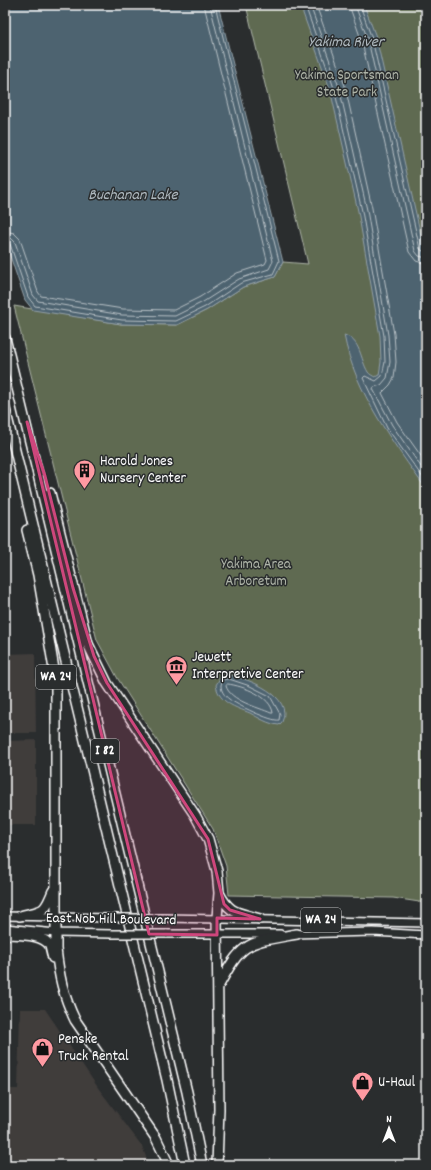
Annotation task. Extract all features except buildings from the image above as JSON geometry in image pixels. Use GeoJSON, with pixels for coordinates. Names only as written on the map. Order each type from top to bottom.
{"type":"FeatureCollection","features":[{"type":"Feature","properties":{"kind":"highway","name":"I 82"},"geometry":{"type":"LineString","coordinates":[[5,338],[185,1084],[202,1165]]}},
{"type":"Feature","properties":{"kind":"highway","name":"I 82"},"geometry":{"type":"LineString","coordinates":[[5,409],[32,526],[51,597],[167,1080],[185,1165]]}},
{"type":"Feature","properties":{"kind":"highway","name":"WA 24"},"geometry":{"type":"LineString","coordinates":[[26,422],[45,476],[88,644],[107,683],[195,815],[208,839],[217,871],[219,893],[224,904],[230,910],[260,919]]}},
{"type":"Feature","properties":{"kind":"highway","name":"WA 24"},"geometry":{"type":"LineString","coordinates":[[13,442],[26,527],[38,575],[56,680],[56,933],[60,982],[66,1001],[75,1020],[156,1138],[169,1165]]}},
{"type":"Feature","properties":{"kind":"highway"},"geometry":{"type":"LineString","coordinates":[[20,916],[42,910],[50,902],[57,885]]}},
{"type":"Feature","properties":{"kind":"highway"},"geometry":{"type":"LineString","coordinates":[[217,988],[216,918],[219,893]]}},
{"type":"Feature","properties":{"kind":"highway"},"geometry":{"type":"LineString","coordinates":[[5,934],[32,937],[43,940],[49,945],[60,982]]}},
{"type":"Feature","properties":{"kind":"highway","name":"WA 24"},"geometry":{"type":"LineString","coordinates":[[217,1165],[219,1109],[217,988],[230,964],[240,950],[256,941],[297,934]]}},
{"type":"Feature","properties":{"kind":"main road","name":"East Nob Hill Boulevard"},"geometry":{"type":"LineString","coordinates":[[5,916],[216,918]]}},
{"type":"Feature","properties":{"kind":"main road","name":"WA 24"},"geometry":{"type":"LineString","coordinates":[[216,918],[426,923]]}},
{"type":"Feature","properties":{"kind":"main road","name":"East Nob Hill Boulevard"},"geometry":{"type":"LineString","coordinates":[[5,928],[56,933],[217,935]]}},
{"type":"Feature","properties":{"kind":"main road","name":"WA 24"},"geometry":{"type":"LineString","coordinates":[[217,935],[372,932],[426,935]]}},
{"type":"Feature","properties":{"kind":"highlighted area"},"geometry":{"type":"Polygon","coordinates":[[[27,422],[45,476],[73,588],[94,656],[107,683],[208,839],[224,904],[230,910],[260,919],[217,918],[217,935],[149,934],[27,422]]]}},
{"type":"Feature","properties":{"kind":"shaded area"},"geometry":{"type":"Polygon","coordinates":[[[35,653],[36,733],[5,733],[5,654],[35,653]]]}},
{"type":"Feature","properties":{"kind":"shaded area"},"geometry":{"type":"Polygon","coordinates":[[[36,740],[36,825],[8,825],[7,741],[36,740]]]}},
{"type":"Feature","properties":{"kind":"shaded area"},"geometry":{"type":"Polygon","coordinates":[[[20,1009],[45,1009],[99,1089],[142,1146],[149,1165],[5,1165],[5,1089],[18,1089],[20,1009]]]}},
{"type":"Feature","properties":{"kind":"green space","name":"Yakima Area Arboretum"},"geometry":{"type":"Polygon","coordinates":[[[246,5],[426,5],[426,903],[393,898],[229,895],[226,866],[213,829],[118,679],[97,640],[14,306],[121,324],[177,325],[207,310],[243,287],[275,277],[283,262],[308,264],[246,5]]]}},
{"type":"Feature","properties":{"kind":"water","name":"Buchanan Lake"},"geometry":{"type":"Polygon","coordinates":[[[5,5],[218,5],[283,262],[275,277],[243,287],[207,310],[177,325],[121,324],[33,310],[25,300],[5,241],[5,5]]]}},
{"type":"Feature","properties":{"kind":"water","name":"Yakima River"},"geometry":{"type":"Polygon","coordinates":[[[300,5],[364,5],[376,37],[426,258],[426,489],[388,435],[366,397],[349,356],[344,335],[350,337],[357,345],[365,367],[369,373],[375,377],[379,375],[381,362],[380,336],[358,211],[330,89],[300,5]]]}},
{"type":"Feature","properties":{"kind":"water"},"geometry":{"type":"Polygon","coordinates":[[[230,675],[248,680],[268,690],[276,697],[282,704],[284,713],[282,722],[279,725],[267,722],[228,704],[220,696],[216,685],[221,676],[230,675]]]}},
{"type":"Feature","properties":{"kind":"place","name":"Harold Jones Nursery Center"},"geometry":{"type":"Point","coordinates":[85,490]}},
{"type":"Feature","properties":{"kind":"place","name":"Jewett Interpretive Center"},"geometry":{"type":"Point","coordinates":[176,686]}},
{"type":"Feature","properties":{"kind":"place","name":"Penske Truck Rental"},"geometry":{"type":"Point","coordinates":[42,1068]}},
{"type":"Feature","properties":{"kind":"place","name":"U-Haul"},"geometry":{"type":"Point","coordinates":[363,1102]}},
{"type":"Feature","properties":{"kind":"park label","name":"Yakima Sportsman State Park"},"geometry":{"type":"Point","coordinates":[347,84]}}]}
